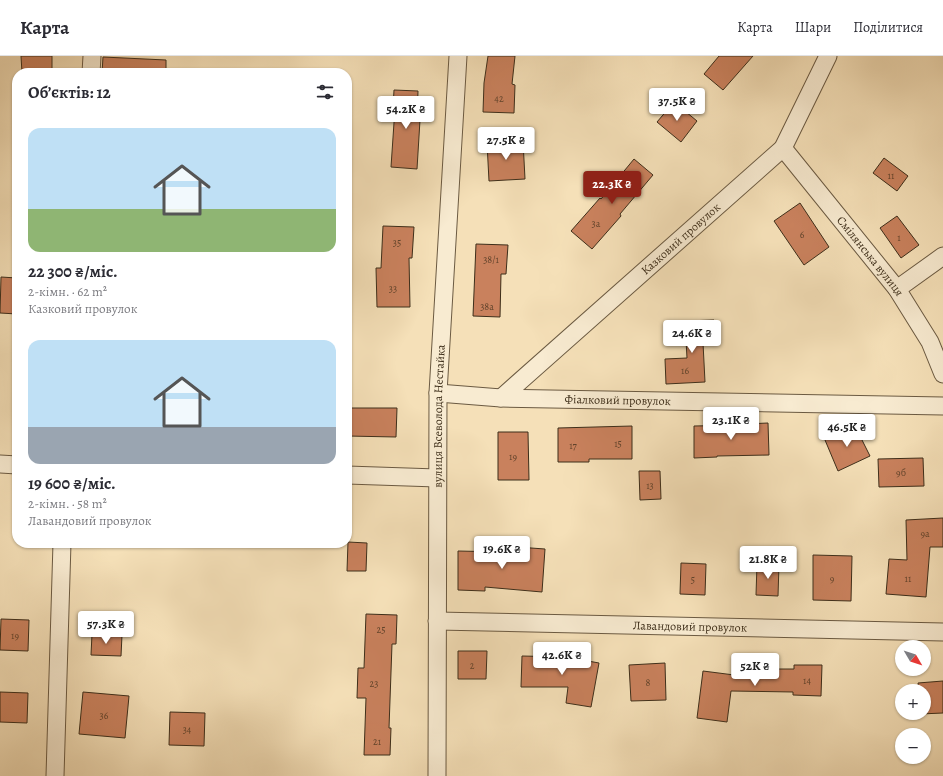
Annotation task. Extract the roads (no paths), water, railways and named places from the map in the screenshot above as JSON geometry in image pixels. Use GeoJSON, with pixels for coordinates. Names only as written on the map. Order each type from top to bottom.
{"type":"FeatureCollection","features":[{"type":"Feature","properties":{"kind":"street"},"geometry":{"type":"LineString","coordinates":[[91,68],[92,56]]}},
{"type":"Feature","properties":{"kind":"street","name":"вулиця Всеволода Нестайка"},"geometry":{"type":"LineString","coordinates":[[437,776],[438,393],[458,56]]}},
{"type":"Feature","properties":{"kind":"street","name":"Казковий провулок"},"geometry":{"type":"LineString","coordinates":[[501,398],[783,148],[828,56]]}},
{"type":"Feature","properties":{"kind":"street","name":"Смілянська вулиця"},"geometry":{"type":"LineString","coordinates":[[783,148],[897,289],[930,342],[943,374]]}},
{"type":"Feature","properties":{"kind":"street"},"geometry":{"type":"LineString","coordinates":[[897,289],[943,256]]}},
{"type":"Feature","properties":{"kind":"street","name":"Фіалковий провулок"},"geometry":{"type":"LineString","coordinates":[[438,393],[501,398],[943,406]]}},
{"type":"Feature","properties":{"kind":"street"},"geometry":{"type":"LineString","coordinates":[[0,464],[12,465]]}},
{"type":"Feature","properties":{"kind":"street"},"geometry":{"type":"LineString","coordinates":[[352,475],[438,478]]}},
{"type":"Feature","properties":{"kind":"street"},"geometry":{"type":"LineString","coordinates":[[54,776],[62,548]]}},
{"type":"Feature","properties":{"kind":"street","name":"Лавандовий провулок"},"geometry":{"type":"LineString","coordinates":[[437,621],[943,632]]}}]}
